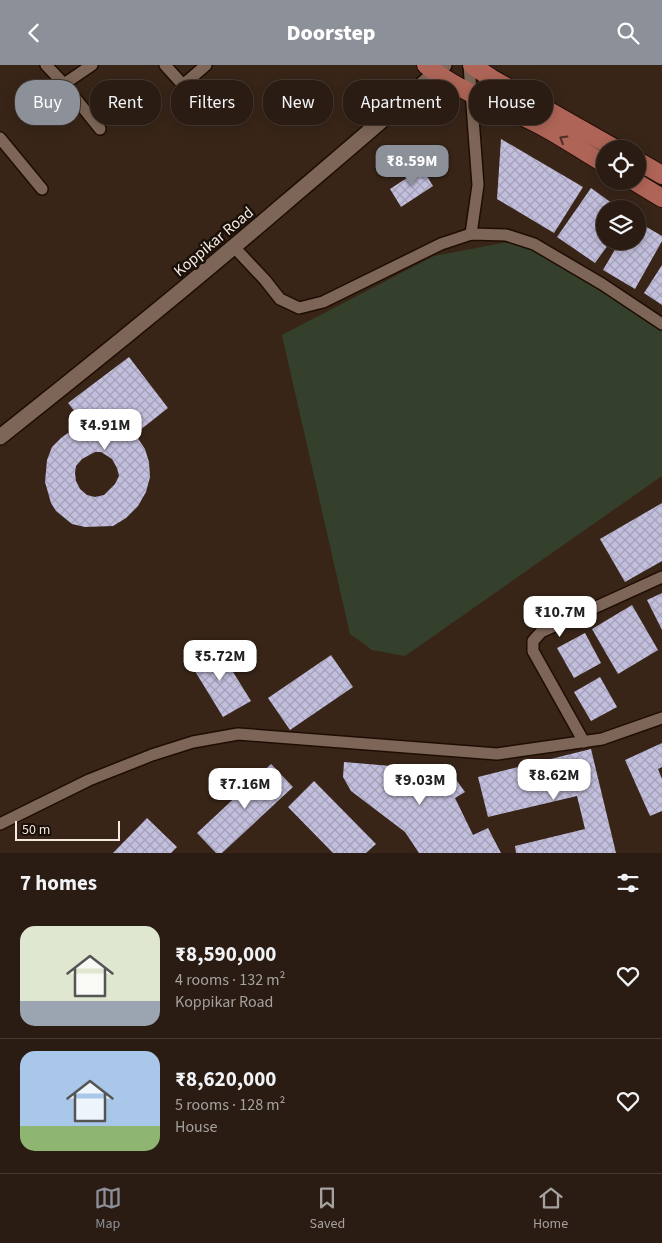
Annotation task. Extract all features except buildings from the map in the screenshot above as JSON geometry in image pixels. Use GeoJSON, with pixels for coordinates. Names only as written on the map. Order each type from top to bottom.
{"type":"FeatureCollection","features":[{"type":"Feature","properties":{"kind":"highway"},"geometry":{"type":"LineString","coordinates":[[470,65],[600,140]]}},
{"type":"Feature","properties":{"kind":"highway"},"geometry":{"type":"LineString","coordinates":[[435,68],[469,93]]}},
{"type":"Feature","properties":{"kind":"highway"},"geometry":{"type":"LineString","coordinates":[[539,125],[596,159]]}},
{"type":"Feature","properties":{"kind":"highway"},"geometry":{"type":"LineString","coordinates":[[646,166],[662,175]]}},
{"type":"Feature","properties":{"kind":"highway"},"geometry":{"type":"LineString","coordinates":[[646,188],[662,198]]}},
{"type":"Feature","properties":{"kind":"main road","name":"Koppikar Road"},"geometry":{"type":"LineString","coordinates":[[0,437],[90,366],[234,247],[398,107],[435,68]]}},
{"type":"Feature","properties":{"kind":"street"},"geometry":{"type":"LineString","coordinates":[[46,65],[60,80]]}},
{"type":"Feature","properties":{"kind":"street"},"geometry":{"type":"LineString","coordinates":[[70,80],[92,65]]}},
{"type":"Feature","properties":{"kind":"street"},"geometry":{"type":"LineString","coordinates":[[165,65],[183,85],[206,65]]}},
{"type":"Feature","properties":{"kind":"street"},"geometry":{"type":"LineString","coordinates":[[470,65],[471,80]]}},
{"type":"Feature","properties":{"kind":"street"},"geometry":{"type":"LineString","coordinates":[[80,104],[100,129]]}},
{"type":"Feature","properties":{"kind":"street"},"geometry":{"type":"LineString","coordinates":[[471,234],[478,185],[473,125]]}},
{"type":"Feature","properties":{"kind":"street"},"geometry":{"type":"LineString","coordinates":[[0,138],[42,189]]}},
{"type":"Feature","properties":{"kind":"street"},"geometry":{"type":"LineString","coordinates":[[234,247],[280,299],[299,308],[323,302],[441,244],[471,234],[506,235],[534,244],[602,284],[662,324]]}},
{"type":"Feature","properties":{"kind":"street"},"geometry":{"type":"LineString","coordinates":[[584,742],[533,651],[534,641],[541,632],[662,577]]}},
{"type":"Feature","properties":{"kind":"street"},"geometry":{"type":"LineString","coordinates":[[0,824],[89,780],[193,741],[238,734],[497,754],[602,739],[662,718]]}},
{"type":"Feature","properties":{"kind":"green space"},"geometry":{"type":"Polygon","coordinates":[[[508,242],[529,247],[662,329],[662,476],[405,656],[372,650],[350,634],[282,335],[434,256],[508,242]]]}}]}
